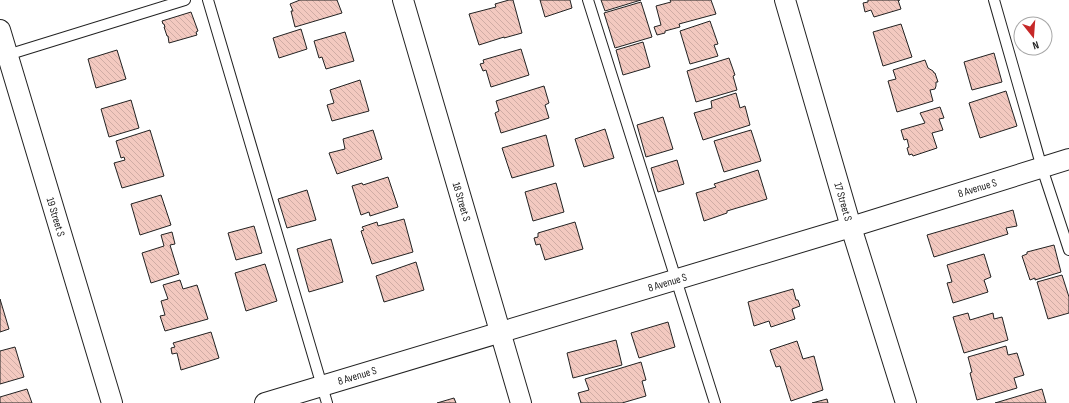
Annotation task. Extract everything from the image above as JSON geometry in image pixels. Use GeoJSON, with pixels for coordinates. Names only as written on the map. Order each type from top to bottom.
{"type":"FeatureCollection","features":[{"type":"Feature","properties":{"kind":"street","name":"18 Street S"},"geometry":{"type":"LineString","coordinates":[[403,0],[521,403]]}},
{"type":"Feature","properties":{"kind":"street","name":"17 Street S"},"geometry":{"type":"LineString","coordinates":[[785,0],[851,226],[906,403]]}},
{"type":"Feature","properties":{"kind":"street","name":"19 Street S"},"geometry":{"type":"LineString","coordinates":[[0,30],[4,56],[112,403]]}},
{"type":"Feature","properties":{"kind":"street","name":"8 Avenue S"},"geometry":{"type":"LineString","coordinates":[[265,403],[324,394],[499,332],[1069,159]]}},
{"type":"Feature","properties":{"kind":"lane"},"geometry":{"type":"LineString","coordinates":[[4,56],[185,0]]}},
{"type":"Feature","properties":{"kind":"lane"},"geometry":{"type":"LineString","coordinates":[[208,0],[324,394]]}},
{"type":"Feature","properties":{"kind":"lane"},"geometry":{"type":"LineString","coordinates":[[588,0],[715,403]]}},
{"type":"Feature","properties":{"kind":"lane"},"geometry":{"type":"LineString","coordinates":[[994,0],[1042,168],[1069,250]]}},
{"type":"Feature","properties":{"kind":"building"},"geometry":{"type":"Polygon","coordinates":[[[300,0],[337,0],[342,13],[295,27],[291,11],[293,11],[290,4],[300,0]]]}},
{"type":"Feature","properties":{"kind":"building"},"geometry":{"type":"Polygon","coordinates":[[[513,0],[522,33],[479,45],[469,14],[496,7],[495,4],[513,0]]]}},
{"type":"Feature","properties":{"kind":"building"},"geometry":{"type":"Polygon","coordinates":[[[540,0],[570,0],[572,8],[545,17],[540,0]]]}},
{"type":"Feature","properties":{"kind":"building"},"geometry":{"type":"Polygon","coordinates":[[[601,0],[641,0],[605,11],[601,0]]]}},
{"type":"Feature","properties":{"kind":"building"},"geometry":{"type":"Polygon","coordinates":[[[670,0],[711,0],[716,14],[679,24],[680,27],[657,35],[654,27],[661,25],[656,6],[671,2],[670,0]]]}},
{"type":"Feature","properties":{"kind":"building"},"geometry":{"type":"Polygon","coordinates":[[[868,0],[898,0],[901,9],[874,17],[871,10],[865,12],[863,3],[868,2],[868,0]]]}},
{"type":"Feature","properties":{"kind":"building"},"geometry":{"type":"Polygon","coordinates":[[[641,2],[652,37],[615,48],[604,13],[641,2]]]}},
{"type":"Feature","properties":{"kind":"building"},"geometry":{"type":"Polygon","coordinates":[[[191,12],[198,31],[196,32],[197,35],[169,43],[162,21],[191,12]]]}},
{"type":"Feature","properties":{"kind":"building"},"geometry":{"type":"Polygon","coordinates":[[[710,21],[718,44],[714,45],[718,56],[690,64],[680,31],[710,21]]]}},
{"type":"Feature","properties":{"kind":"building"},"geometry":{"type":"Polygon","coordinates":[[[901,24],[912,57],[883,66],[873,32],[901,24]]]}},
{"type":"Feature","properties":{"kind":"building"},"geometry":{"type":"Polygon","coordinates":[[[301,29],[307,49],[279,58],[273,38],[301,29]]]}},
{"type":"Feature","properties":{"kind":"building"},"geometry":{"type":"Polygon","coordinates":[[[345,32],[354,61],[326,69],[322,57],[319,58],[314,41],[345,32]]]}},
{"type":"Feature","properties":{"kind":"building"},"geometry":{"type":"Polygon","coordinates":[[[643,42],[650,67],[623,75],[616,50],[643,42]]]}},
{"type":"Feature","properties":{"kind":"building"},"geometry":{"type":"Polygon","coordinates":[[[521,49],[529,75],[491,87],[486,70],[483,71],[480,64],[484,63],[483,60],[521,49]]]}},
{"type":"Feature","properties":{"kind":"building"},"geometry":{"type":"Polygon","coordinates":[[[117,50],[126,79],[96,88],[88,59],[117,50]]]}},
{"type":"Feature","properties":{"kind":"building"},"geometry":{"type":"Polygon","coordinates":[[[994,53],[1002,82],[972,90],[964,62],[994,53]]]}},
{"type":"Feature","properties":{"kind":"building"},"geometry":{"type":"Polygon","coordinates":[[[729,58],[735,75],[733,76],[737,90],[696,102],[687,71],[729,58]]]}},
{"type":"Feature","properties":{"kind":"building"},"geometry":{"type":"Polygon","coordinates":[[[925,60],[928,68],[935,73],[938,82],[936,82],[935,89],[930,90],[933,101],[897,112],[888,81],[896,79],[893,70],[925,60]]]}},
{"type":"Feature","properties":{"kind":"building"},"geometry":{"type":"Polygon","coordinates":[[[360,80],[369,111],[332,121],[327,105],[334,103],[330,90],[360,80]]]}},
{"type":"Feature","properties":{"kind":"building"},"geometry":{"type":"Polygon","coordinates":[[[544,86],[549,103],[545,105],[549,118],[501,133],[495,113],[499,111],[496,101],[544,86]]]}},
{"type":"Feature","properties":{"kind":"building"},"geometry":{"type":"Polygon","coordinates":[[[1006,91],[1017,126],[980,138],[969,103],[1006,91]]]}},
{"type":"Feature","properties":{"kind":"building"},"geometry":{"type":"Polygon","coordinates":[[[736,93],[740,108],[745,106],[750,125],[703,140],[694,113],[712,108],[711,101],[736,93]]]}},
{"type":"Feature","properties":{"kind":"building"},"geometry":{"type":"Polygon","coordinates":[[[131,100],[139,128],[109,137],[101,109],[131,100]]]}},
{"type":"Feature","properties":{"kind":"building"},"geometry":{"type":"Polygon","coordinates":[[[940,107],[944,118],[939,119],[943,130],[932,133],[937,148],[913,156],[912,154],[909,155],[907,139],[904,140],[901,130],[925,123],[920,113],[940,107]]]}},
{"type":"Feature","properties":{"kind":"building"},"geometry":{"type":"Polygon","coordinates":[[[663,117],[673,149],[646,157],[637,125],[663,117]]]}},
{"type":"Feature","properties":{"kind":"building"},"geometry":{"type":"Polygon","coordinates":[[[605,129],[614,158],[584,167],[575,139],[605,129]]]}},
{"type":"Feature","properties":{"kind":"building"},"geometry":{"type":"Polygon","coordinates":[[[150,130],[164,176],[122,188],[114,163],[125,160],[124,157],[121,158],[116,141],[150,130]]]}},
{"type":"Feature","properties":{"kind":"building"},"geometry":{"type":"Polygon","coordinates":[[[373,130],[382,159],[337,174],[329,153],[345,149],[343,139],[373,130]]]}},
{"type":"Feature","properties":{"kind":"building"},"geometry":{"type":"Polygon","coordinates":[[[751,130],[761,161],[724,172],[714,141],[751,130]]]}},
{"type":"Feature","properties":{"kind":"building"},"geometry":{"type":"Polygon","coordinates":[[[546,135],[554,166],[512,178],[502,148],[546,135]]]}},
{"type":"Feature","properties":{"kind":"building"},"geometry":{"type":"Polygon","coordinates":[[[677,160],[684,184],[658,192],[651,168],[677,160]]]}},
{"type":"Feature","properties":{"kind":"building"},"geometry":{"type":"Polygon","coordinates":[[[758,170],[767,199],[727,211],[727,213],[704,221],[696,193],[716,187],[714,184],[758,170]]]}},
{"type":"Feature","properties":{"kind":"building"},"geometry":{"type":"Polygon","coordinates":[[[388,177],[398,207],[370,216],[369,212],[361,215],[352,186],[362,183],[363,185],[388,177]]]}},
{"type":"Feature","properties":{"kind":"building"},"geometry":{"type":"Polygon","coordinates":[[[556,183],[564,212],[533,221],[525,192],[556,183]]]}},
{"type":"Feature","properties":{"kind":"building"},"geometry":{"type":"Polygon","coordinates":[[[307,190],[316,220],[287,228],[278,199],[307,190]]]}},
{"type":"Feature","properties":{"kind":"building"},"geometry":{"type":"Polygon","coordinates":[[[161,195],[171,225],[140,235],[131,204],[161,195]]]}},
{"type":"Feature","properties":{"kind":"building"},"geometry":{"type":"Polygon","coordinates":[[[1013,210],[1017,226],[1006,228],[1008,234],[934,257],[927,235],[1013,210]]]}},
{"type":"Feature","properties":{"kind":"building"},"geometry":{"type":"Polygon","coordinates":[[[404,219],[413,252],[372,264],[361,231],[364,230],[362,227],[377,222],[378,226],[404,219]]]}},
{"type":"Feature","properties":{"kind":"building"},"geometry":{"type":"Polygon","coordinates":[[[575,222],[583,249],[545,260],[540,244],[536,245],[534,238],[538,237],[538,233],[575,222]]]}},
{"type":"Feature","properties":{"kind":"building"},"geometry":{"type":"Polygon","coordinates":[[[254,226],[262,253],[236,260],[228,233],[254,226]]]}},
{"type":"Feature","properties":{"kind":"building"},"geometry":{"type":"Polygon","coordinates":[[[172,232],[175,244],[170,245],[179,274],[151,283],[142,253],[164,246],[161,235],[172,232]]]}},
{"type":"Feature","properties":{"kind":"building"},"geometry":{"type":"Polygon","coordinates":[[[331,239],[343,282],[309,292],[297,249],[331,239]]]}},
{"type":"Feature","properties":{"kind":"building"},"geometry":{"type":"Polygon","coordinates":[[[1054,245],[1061,272],[1035,280],[1035,278],[1030,280],[1022,256],[1027,254],[1027,252],[1054,245]]]}},
{"type":"Feature","properties":{"kind":"building"},"geometry":{"type":"Polygon","coordinates":[[[984,254],[991,277],[984,280],[988,292],[953,303],[947,283],[952,282],[947,265],[984,254]]]}},
{"type":"Feature","properties":{"kind":"building"},"geometry":{"type":"Polygon","coordinates":[[[416,262],[424,290],[384,302],[376,276],[416,262]]]}},
{"type":"Feature","properties":{"kind":"building"},"geometry":{"type":"Polygon","coordinates":[[[265,264],[277,301],[246,311],[235,273],[265,264]]]}},
{"type":"Feature","properties":{"kind":"building"},"geometry":{"type":"Polygon","coordinates":[[[1062,275],[1069,297],[1069,313],[1048,319],[1037,282],[1062,275]]]}},
{"type":"Feature","properties":{"kind":"building"},"geometry":{"type":"Polygon","coordinates":[[[180,280],[183,289],[197,285],[208,319],[165,331],[160,316],[165,315],[161,301],[168,299],[163,285],[180,280]]]}},
{"type":"Feature","properties":{"kind":"building"},"geometry":{"type":"Polygon","coordinates":[[[793,289],[796,300],[798,300],[800,306],[792,309],[795,319],[771,327],[769,321],[754,326],[748,302],[793,289]]]}},
{"type":"Feature","properties":{"kind":"building"},"geometry":{"type":"Polygon","coordinates":[[[0,299],[9,329],[0,332],[0,299]]]}},
{"type":"Feature","properties":{"kind":"building"},"geometry":{"type":"Polygon","coordinates":[[[968,313],[970,320],[993,313],[994,319],[1002,317],[1008,340],[964,353],[953,317],[968,313]]]}},
{"type":"Feature","properties":{"kind":"building"},"geometry":{"type":"Polygon","coordinates":[[[668,322],[675,347],[639,358],[631,333],[668,322]]]}},
{"type":"Feature","properties":{"kind":"building"},"geometry":{"type":"Polygon","coordinates":[[[211,332],[219,358],[181,370],[177,353],[172,354],[171,348],[175,347],[173,343],[211,332]]]}},
{"type":"Feature","properties":{"kind":"building"},"geometry":{"type":"Polygon","coordinates":[[[616,340],[622,365],[573,378],[567,353],[616,340]]]}},
{"type":"Feature","properties":{"kind":"building"},"geometry":{"type":"Polygon","coordinates":[[[797,341],[803,359],[814,356],[823,390],[791,401],[780,366],[776,367],[770,350],[797,341]]]}},
{"type":"Feature","properties":{"kind":"building"},"geometry":{"type":"Polygon","coordinates":[[[1006,346],[1008,355],[1017,353],[1024,375],[1014,378],[1017,388],[977,400],[970,373],[972,372],[968,357],[1006,346]]]}},
{"type":"Feature","properties":{"kind":"building"},"geometry":{"type":"Polygon","coordinates":[[[15,347],[24,377],[0,384],[0,351],[15,347]]]}},
{"type":"Feature","properties":{"kind":"building"},"geometry":{"type":"Polygon","coordinates":[[[641,362],[646,380],[642,381],[646,396],[622,403],[581,403],[578,393],[589,390],[585,379],[641,362]]]}},
{"type":"Feature","properties":{"kind":"building"},"geometry":{"type":"Polygon","coordinates":[[[27,389],[32,403],[0,403],[0,397],[27,389]]]}},
{"type":"Feature","properties":{"kind":"building"},"geometry":{"type":"Polygon","coordinates":[[[1042,389],[1046,403],[995,403],[1042,389]]]}},
{"type":"Feature","properties":{"kind":"building"},"geometry":{"type":"Polygon","coordinates":[[[454,398],[456,403],[437,403],[454,398]]]}},
{"type":"Feature","properties":{"kind":"building"},"geometry":{"type":"Polygon","coordinates":[[[827,399],[828,403],[812,403],[827,399]]]}}]}
